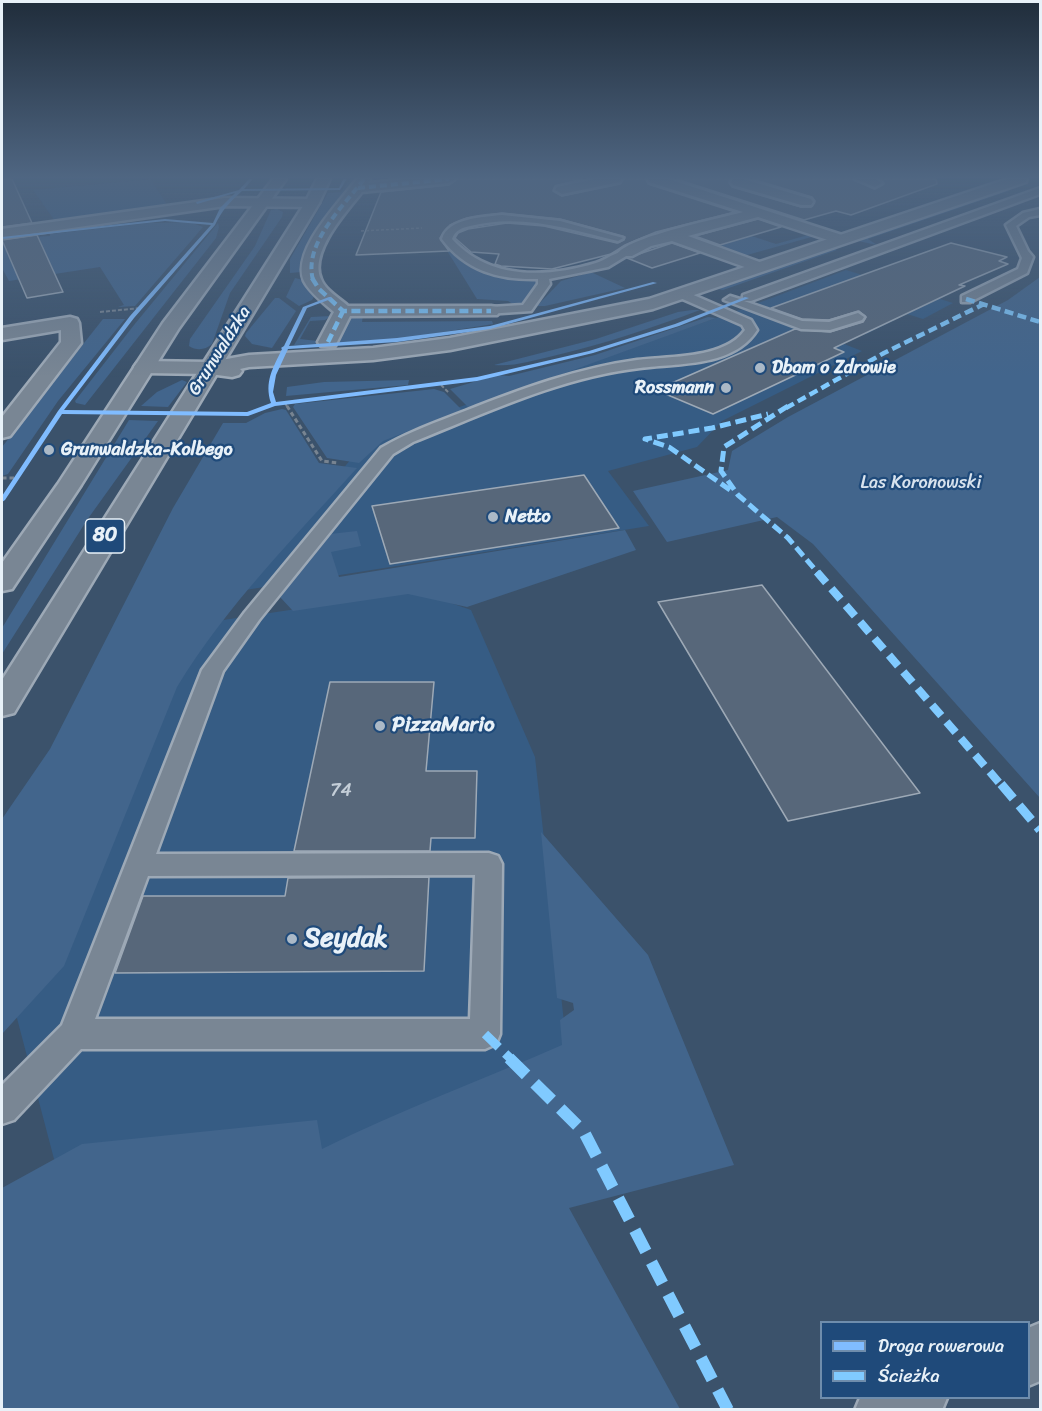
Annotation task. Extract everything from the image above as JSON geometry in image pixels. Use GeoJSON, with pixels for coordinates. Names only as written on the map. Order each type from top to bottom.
{"type":"FeatureCollection","features":[{"type":"Feature","properties":{"kind":"main road"},"geometry":{"type":"LineString","coordinates":[[2,583],[69,485],[170,327],[232,245]]}},
{"type":"Feature","properties":{"kind":"main road","name":"Grunwaldzka"},"geometry":{"type":"LineString","coordinates":[[2,705],[286,245]]}},
{"type":"Feature","properties":{"kind":"main road"},"geometry":{"type":"LineString","coordinates":[[317,245],[310,263],[314,283],[343,311],[491,311]]}},
{"type":"Feature","properties":{"kind":"main road"},"geometry":{"type":"LineString","coordinates":[[626,253],[641,245]]}},
{"type":"Feature","properties":{"kind":"main road"},"geometry":{"type":"LineString","coordinates":[[698,245],[759,267]]}},
{"type":"Feature","properties":{"kind":"main road"},"geometry":{"type":"LineString","coordinates":[[210,368],[249,361],[373,354],[450,344],[653,304],[823,245]]}},
{"type":"Feature","properties":{"kind":"main road"},"geometry":{"type":"LineString","coordinates":[[144,367],[210,368],[273,375],[343,374],[422,367],[479,358],[581,336],[633,315],[653,304]]}},
{"type":"Feature","properties":{"kind":"main road"},"geometry":{"type":"LineString","coordinates":[[328,342],[343,311]]}},
{"type":"Feature","properties":{"kind":"main road"},"geometry":{"type":"LineString","coordinates":[[2,334],[70,323],[71,343],[2,430]]}},
{"type":"Feature","properties":{"kind":"main road"},"geometry":{"type":"LineString","coordinates":[[885,1410],[914,1399]]}},
{"type":"Feature","properties":{"kind":"lane"},"geometry":{"type":"LineString","coordinates":[[451,245],[456,251],[477,266],[508,275],[543,276],[604,265],[617,260],[626,253]]}},
{"type":"Feature","properties":{"kind":"lane"},"geometry":{"type":"LineString","coordinates":[[747,298],[893,245]]}},
{"type":"Feature","properties":{"kind":"lane"},"geometry":{"type":"LineString","coordinates":[[966,299],[1023,271],[1028,257],[1020,245]]}},
{"type":"Feature","properties":{"kind":"lane"},"geometry":{"type":"LineString","coordinates":[[491,311],[527,308],[544,284],[543,276]]}},
{"type":"Feature","properties":{"kind":"lane"},"geometry":{"type":"LineString","coordinates":[[690,291],[801,325],[831,326],[858,317]]}},
{"type":"Feature","properties":{"kind":"lane"},"geometry":{"type":"LineString","coordinates":[[2,1108],[74,1034],[213,670],[252,616],[387,451],[407,439],[580,374],[707,355],[728,350],[749,338],[751,330],[747,323],[690,291]]}},
{"type":"Feature","properties":{"kind":"lane"},"geometry":{"type":"LineString","coordinates":[[74,1034],[485,1034],[489,864],[138,865]]}},
{"type":"Feature","properties":{"kind":"path"},"geometry":{"type":"LineString","coordinates":[[70,323],[107,317],[132,317],[148,299]]}},
{"type":"Feature","properties":{"kind":"path"},"geometry":{"type":"LineString","coordinates":[[273,375],[270,392],[274,404],[296,402]]}},
{"type":"Feature","properties":{"kind":"path"},"geometry":{"type":"LineString","coordinates":[[429,386],[456,383]]}},
{"type":"Feature","properties":{"kind":"path"},"geometry":{"type":"LineString","coordinates":[[285,403],[322,461],[374,468]]}},
{"type":"Feature","properties":{"kind":"path"},"geometry":{"type":"LineString","coordinates":[[2,478],[14,481],[23,468]]}},
{"type":"Feature","properties":{"kind":"shaded area"},"geometry":{"type":"Polygon","coordinates":[[[846,270],[953,303],[923,319],[907,314],[866,334],[826,337],[862,351],[722,421],[697,447],[608,471],[649,526],[239,591],[352,458],[396,429],[745,308],[846,270]]]}},
{"type":"Feature","properties":{"kind":"shaded area"},"geometry":{"type":"Polygon","coordinates":[[[416,591],[471,610],[535,757],[568,1059],[311,1167],[64,1197],[13,1003],[169,684],[210,622],[416,591]]]}},
{"type":"Feature","properties":{"kind":"green space"},"geometry":{"type":"Polygon","coordinates":[[[2,245],[188,245],[135,306],[118,307],[124,305],[100,267],[9,281],[2,268],[2,245]]]}},
{"type":"Feature","properties":{"kind":"green space"},"geometry":{"type":"Polygon","coordinates":[[[200,245],[211,245],[85,405],[76,403],[75,401],[200,245]]]}},
{"type":"Feature","properties":{"kind":"green space"},"geometry":{"type":"Polygon","coordinates":[[[263,245],[230,293],[212,344],[201,349],[189,346],[190,339],[255,246],[263,245]]]}},
{"type":"Feature","properties":{"kind":"green space"},"geometry":{"type":"Polygon","coordinates":[[[298,245],[309,245],[301,272],[290,273],[290,259],[298,245]]]}},
{"type":"Feature","properties":{"kind":"green space"},"geometry":{"type":"Polygon","coordinates":[[[713,245],[783,245],[740,257],[713,245]]]}},
{"type":"Feature","properties":{"kind":"green space"},"geometry":{"type":"Polygon","coordinates":[[[834,248],[837,250],[723,290],[718,289],[834,248]]]}},
{"type":"Feature","properties":{"kind":"green space"},"geometry":{"type":"Polygon","coordinates":[[[446,249],[465,264],[488,275],[538,280],[526,302],[519,308],[508,301],[477,299],[446,249]]]}},
{"type":"Feature","properties":{"kind":"green space"},"geometry":{"type":"Polygon","coordinates":[[[593,273],[625,288],[537,306],[561,281],[593,273]]]}},
{"type":"Feature","properties":{"kind":"green space","name":"Las Koronowski"},"geometry":{"type":"Polygon","coordinates":[[[1040,277],[1040,798],[813,544],[777,517],[667,542],[633,491],[728,470],[732,451],[788,417],[1008,300],[1040,277]]]}},
{"type":"Feature","properties":{"kind":"green space"},"geometry":{"type":"Polygon","coordinates":[[[295,278],[303,280],[303,283],[315,295],[312,300],[299,306],[286,297],[295,278]]]}},
{"type":"Feature","properties":{"kind":"green space"},"geometry":{"type":"Polygon","coordinates":[[[275,298],[279,298],[296,311],[272,348],[252,344],[245,336],[246,333],[275,298]]]}},
{"type":"Feature","properties":{"kind":"green space"},"geometry":{"type":"Polygon","coordinates":[[[700,310],[628,335],[572,351],[516,364],[494,365],[596,339],[678,312],[700,310]]]}},
{"type":"Feature","properties":{"kind":"green space"},"geometry":{"type":"Polygon","coordinates":[[[363,315],[362,322],[492,321],[493,324],[406,338],[340,344],[294,345],[311,317],[331,316],[325,320],[310,321],[300,339],[335,343],[348,319],[363,315]]]}},
{"type":"Feature","properties":{"kind":"green space"},"geometry":{"type":"Polygon","coordinates":[[[708,317],[716,318],[469,408],[450,389],[497,375],[509,376],[595,355],[708,317]]]}},
{"type":"Feature","properties":{"kind":"green space"},"geometry":{"type":"Polygon","coordinates":[[[103,319],[125,319],[58,401],[8,474],[2,476],[2,447],[103,319]]]}},
{"type":"Feature","properties":{"kind":"green space"},"geometry":{"type":"Polygon","coordinates":[[[182,380],[187,382],[168,407],[141,406],[157,392],[182,380]]]}},
{"type":"Feature","properties":{"kind":"green space"},"geometry":{"type":"Polygon","coordinates":[[[409,380],[408,385],[286,396],[287,387],[324,382],[409,380]]]}},
{"type":"Feature","properties":{"kind":"green space"},"geometry":{"type":"Polygon","coordinates":[[[434,389],[444,392],[462,410],[383,441],[359,463],[327,458],[293,407],[295,404],[434,389]]]}},
{"type":"Feature","properties":{"kind":"green space"},"geometry":{"type":"Polygon","coordinates":[[[286,410],[319,463],[357,468],[239,601],[196,657],[177,687],[64,966],[2,1034],[2,819],[50,749],[173,508],[223,423],[246,423],[265,413],[286,410]]]}},
{"type":"Feature","properties":{"kind":"green space"},"geometry":{"type":"Polygon","coordinates":[[[129,420],[158,421],[87,520],[2,654],[2,628],[129,420]]]}},
{"type":"Feature","properties":{"kind":"green space"},"geometry":{"type":"Polygon","coordinates":[[[625,530],[636,550],[467,607],[408,594],[293,611],[280,597],[330,534],[357,531],[361,546],[331,552],[339,577],[625,530]]]}},
{"type":"Feature","properties":{"kind":"green space"},"geometry":{"type":"Polygon","coordinates":[[[541,832],[648,955],[734,1165],[569,1208],[680,1409],[2,1409],[2,1188],[82,1144],[317,1120],[322,1149],[411,1108],[562,1045],[560,1020],[574,1010],[573,1003],[557,998],[541,832]]]}},
{"type":"Feature","properties":{"kind":"building"},"geometry":{"type":"Polygon","coordinates":[[[4,245],[41,245],[63,292],[27,298],[4,245]]]}},
{"type":"Feature","properties":{"kind":"building"},"geometry":{"type":"Polygon","coordinates":[[[360,245],[445,245],[449,251],[356,255],[360,245]]]}},
{"type":"Feature","properties":{"kind":"building"},"geometry":{"type":"Polygon","coordinates":[[[463,245],[625,245],[611,254],[552,269],[501,266],[495,264],[499,254],[471,252],[463,245]]]}},
{"type":"Feature","properties":{"kind":"building"},"geometry":{"type":"Polygon","coordinates":[[[666,245],[677,245],[700,253],[652,268],[627,258],[666,245]]]}},
{"type":"Feature","properties":{"kind":"building"},"geometry":{"type":"Polygon","coordinates":[[[946,245],[958,245],[1007,257],[999,261],[1008,264],[959,285],[965,286],[834,348],[844,352],[713,414],[656,390],[795,329],[830,332],[863,322],[866,317],[859,311],[829,320],[802,319],[771,308],[946,245]]]}},
{"type":"Feature","properties":{"kind":"building","name":"Netto"},"geometry":{"type":"Polygon","coordinates":[[[584,475],[619,528],[390,564],[372,506],[584,475]]]}},
{"type":"Feature","properties":{"kind":"building"},"geometry":{"type":"Polygon","coordinates":[[[762,585],[920,793],[788,821],[658,602],[762,585]]]}},
{"type":"Feature","properties":{"kind":"building"},"geometry":{"type":"Polygon","coordinates":[[[330,682],[434,682],[426,771],[477,771],[475,838],[431,838],[430,851],[294,851],[330,682]]]}},
{"type":"Feature","properties":{"kind":"building"},"geometry":{"type":"Polygon","coordinates":[[[429,877],[424,971],[115,973],[143,896],[285,896],[288,878],[429,877]]]}},
{"type":"Feature","properties":{"kind":"marked path"},"geometry":{"type":"LineString","coordinates":[[317,245],[310,270],[313,281],[343,311],[491,311]]}},
{"type":"Feature","properties":{"kind":"marked path"},"geometry":{"type":"LineString","coordinates":[[966,299],[1040,322]]}},
{"type":"Feature","properties":{"kind":"marked path"},"geometry":{"type":"LineString","coordinates":[[984,304],[851,370],[755,427],[724,447],[721,471],[738,495],[788,538],[1040,830]]}},
{"type":"Feature","properties":{"kind":"marked path"},"geometry":{"type":"LineString","coordinates":[[328,342],[343,311]]}},
{"type":"Feature","properties":{"kind":"marked path"},"geometry":{"type":"LineString","coordinates":[[730,490],[669,447],[645,439],[712,428],[768,414]]}},
{"type":"Feature","properties":{"kind":"marked path"},"geometry":{"type":"LineString","coordinates":[[485,1034],[584,1132],[728,1410]]}},
{"type":"Feature","properties":{"kind":"cycle path"},"geometry":{"type":"LineString","coordinates":[[2,500],[60,412],[132,317],[196,245]]}},
{"type":"Feature","properties":{"kind":"cycle path"},"geometry":{"type":"LineString","coordinates":[[284,348],[397,340],[490,327],[655,283]]}},
{"type":"Feature","properties":{"kind":"cycle path"},"geometry":{"type":"LineString","coordinates":[[274,404],[270,392],[273,375],[305,307],[329,298]]}},
{"type":"Feature","properties":{"kind":"cycle path"},"geometry":{"type":"LineString","coordinates":[[60,412],[248,414],[274,404],[477,379],[591,352],[677,325],[747,298]]}},
{"type":"Feature","properties":{"kind":"place","name":"Dbam o Zdrowie"},"geometry":{"type":"Point","coordinates":[760,368]}},
{"type":"Feature","properties":{"kind":"place","name":"Rossmann"},"geometry":{"type":"Point","coordinates":[726,388]}},
{"type":"Feature","properties":{"kind":"place","name":"Grunwaldzka-Kolbego"},"geometry":{"type":"Point","coordinates":[49,450]}},
{"type":"Feature","properties":{"kind":"place","name":"Netto"},"geometry":{"type":"Point","coordinates":[493,517]}},
{"type":"Feature","properties":{"kind":"place","name":"PizzaMario"},"geometry":{"type":"Point","coordinates":[380,726]}},
{"type":"Feature","properties":{"kind":"place","name":"Seydak"},"geometry":{"type":"Point","coordinates":[292,939]}}]}
